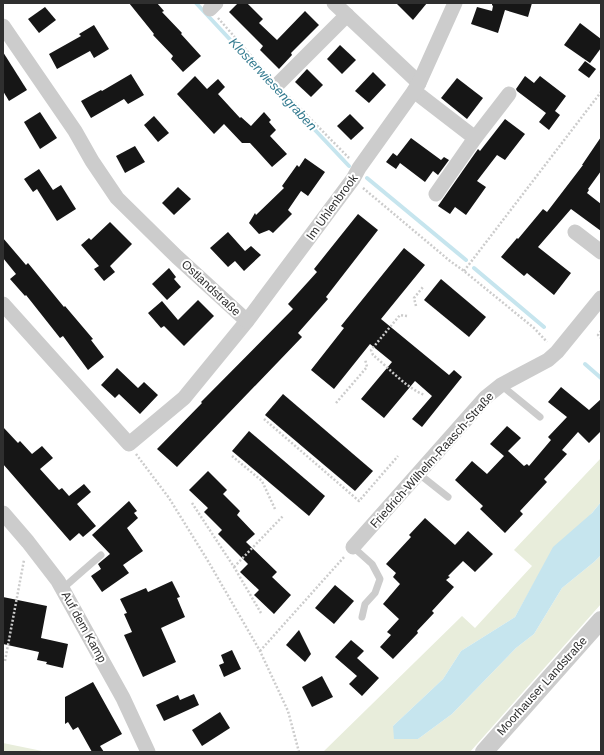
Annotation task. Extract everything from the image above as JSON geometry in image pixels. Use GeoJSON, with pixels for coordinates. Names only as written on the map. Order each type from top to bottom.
{"type":"FeatureCollection","features":[{"type":"Feature","properties":{"kind":"street"},"geometry":{"type":"LineString","coordinates":[[334,3],[417,87],[475,138]]}},
{"type":"Feature","properties":{"kind":"street","name":"Im Uhlenbrook"},"geometry":{"type":"LineString","coordinates":[[247,321],[353,179],[359,168],[417,87],[455,3]]}},
{"type":"Feature","properties":{"kind":"street"},"geometry":{"type":"LineString","coordinates":[[277,85],[347,15]]}},
{"type":"Feature","properties":{"kind":"street","name":"Ostlandstraße"},"geometry":{"type":"LineString","coordinates":[[3,26],[75,131],[92,161],[117,198],[177,257],[247,321],[184,398],[129,444]]}},
{"type":"Feature","properties":{"kind":"street"},"geometry":{"type":"LineString","coordinates":[[436,194],[475,138],[509,94]]}},
{"type":"Feature","properties":{"kind":"street"},"geometry":{"type":"LineString","coordinates":[[575,232],[601,252]]}},
{"type":"Feature","properties":{"kind":"street","name":"Friedrich-Wilhelm-Raasch-Straße"},"geometry":{"type":"LineString","coordinates":[[353,547],[486,397],[501,385],[548,360],[558,352],[601,298]]}},
{"type":"Feature","properties":{"kind":"street"},"geometry":{"type":"LineString","coordinates":[[3,304],[129,444]]}},
{"type":"Feature","properties":{"kind":"street","name":"Auf dem Kamp"},"geometry":{"type":"LineString","coordinates":[[3,513],[28,542],[58,581],[123,698],[148,752]]}},
{"type":"Feature","properties":{"kind":"street","name":"Moorhauser Landstraße"},"geometry":{"type":"LineString","coordinates":[[484,752],[601,620]]}},
{"type":"Feature","properties":{"kind":"lane"},"geometry":{"type":"LineString","coordinates":[[501,385],[540,417]]}},
{"type":"Feature","properties":{"kind":"lane"},"geometry":{"type":"LineString","coordinates":[[419,474],[448,497]]}},
{"type":"Feature","properties":{"kind":"lane"},"geometry":{"type":"LineString","coordinates":[[353,547],[372,564],[380,579],[375,593],[365,604],[362,617]]}},
{"type":"Feature","properties":{"kind":"lane"},"geometry":{"type":"LineString","coordinates":[[62,589],[101,555]]}},
{"type":"Feature","properties":{"kind":"path"},"geometry":{"type":"LineString","coordinates":[[464,271],[601,92]]}},
{"type":"Feature","properties":{"kind":"path"},"geometry":{"type":"LineString","coordinates":[[353,179],[450,261],[534,328],[558,352]]}},
{"type":"Feature","properties":{"kind":"path"},"geometry":{"type":"LineString","coordinates":[[416,306],[414,298],[423,287]]}},
{"type":"Feature","properties":{"kind":"path"},"geometry":{"type":"LineString","coordinates":[[407,316],[400,315],[371,350],[373,355],[408,385],[417,392],[425,394]]}},
{"type":"Feature","properties":{"kind":"path"},"geometry":{"type":"LineString","coordinates":[[601,331],[598,335],[601,338]]}},
{"type":"Feature","properties":{"kind":"path"},"geometry":{"type":"LineString","coordinates":[[336,404],[367,367],[365,359]]}},
{"type":"Feature","properties":{"kind":"path"},"geometry":{"type":"LineString","coordinates":[[264,419],[359,501],[398,456]]}},
{"type":"Feature","properties":{"kind":"path"},"geometry":{"type":"LineString","coordinates":[[129,444],[169,498],[208,561],[260,651],[288,711],[299,752]]}},
{"type":"Feature","properties":{"kind":"path"},"geometry":{"type":"LineString","coordinates":[[232,456],[262,481],[275,509]]}},
{"type":"Feature","properties":{"kind":"path"},"geometry":{"type":"LineString","coordinates":[[192,503],[234,567],[261,613]]}},
{"type":"Feature","properties":{"kind":"path"},"geometry":{"type":"LineString","coordinates":[[234,567],[283,516]]}},
{"type":"Feature","properties":{"kind":"path"},"geometry":{"type":"LineString","coordinates":[[5,661],[28,542]]}},
{"type":"Feature","properties":{"kind":"path"},"geometry":{"type":"LineString","coordinates":[[260,651],[353,547]]}},
{"type":"Feature","properties":{"kind":"green space"},"geometry":{"type":"Polygon","coordinates":[[[601,458],[601,502],[534,583],[515,617],[461,651],[443,679],[393,726],[418,739],[452,714],[516,648],[534,634],[562,588],[601,555],[601,604],[470,752],[323,752],[462,616],[475,628],[532,566],[514,550],[601,458]]]}},
{"type":"Feature","properties":{"kind":"green space"},"geometry":{"type":"Polygon","coordinates":[[[3,743],[47,752],[3,752],[3,743]]]}},
{"type":"Feature","properties":{"kind":"water"},"geometry":{"type":"Polygon","coordinates":[[[601,502],[601,555],[562,588],[534,634],[516,648],[452,714],[418,739],[394,739],[393,726],[443,679],[461,651],[515,617],[553,547],[592,513],[601,502]]]}},
{"type":"Feature","properties":{"kind":"building"},"geometry":{"type":"Polygon","coordinates":[[[129,3],[157,3],[164,11],[162,12],[201,56],[183,72],[171,59],[173,56],[153,35],[154,34],[129,3]]]}},
{"type":"Feature","properties":{"kind":"building"},"geometry":{"type":"Polygon","coordinates":[[[238,3],[247,3],[263,19],[259,23],[277,40],[305,11],[319,25],[291,53],[292,55],[279,69],[260,50],[263,46],[229,12],[238,3]]]}},
{"type":"Feature","properties":{"kind":"building"},"geometry":{"type":"Polygon","coordinates":[[[396,3],[427,3],[413,20],[396,3]]]}},
{"type":"Feature","properties":{"kind":"building"},"geometry":{"type":"Polygon","coordinates":[[[492,3],[532,3],[528,17],[505,10],[498,33],[471,24],[477,7],[492,11],[492,3]]]}},
{"type":"Feature","properties":{"kind":"building"},"geometry":{"type":"Polygon","coordinates":[[[45,7],[56,20],[39,33],[28,19],[45,7]]]}},
{"type":"Feature","properties":{"kind":"building"},"geometry":{"type":"Polygon","coordinates":[[[580,23],[601,39],[601,48],[590,63],[564,45],[580,23]]]}},
{"type":"Feature","properties":{"kind":"building"},"geometry":{"type":"Polygon","coordinates":[[[94,25],[109,49],[94,58],[90,51],[57,69],[49,54],[81,36],[79,34],[94,25]]]}},
{"type":"Feature","properties":{"kind":"building"},"geometry":{"type":"Polygon","coordinates":[[[340,45],[356,60],[342,74],[327,59],[340,45]]]}},
{"type":"Feature","properties":{"kind":"building"},"geometry":{"type":"Polygon","coordinates":[[[3,52],[27,90],[9,101],[3,91],[3,52]]]}},
{"type":"Feature","properties":{"kind":"building"},"geometry":{"type":"Polygon","coordinates":[[[585,61],[596,69],[589,78],[578,70],[585,61]]]}},
{"type":"Feature","properties":{"kind":"building"},"geometry":{"type":"Polygon","coordinates":[[[307,69],[323,85],[311,97],[295,82],[307,69]]]}},
{"type":"Feature","properties":{"kind":"building"},"geometry":{"type":"Polygon","coordinates":[[[373,72],[386,85],[369,103],[355,91],[373,72]]]}},
{"type":"Feature","properties":{"kind":"building"},"geometry":{"type":"Polygon","coordinates":[[[131,74],[144,95],[128,104],[124,99],[91,118],[81,101],[131,74]]]}},
{"type":"Feature","properties":{"kind":"building"},"geometry":{"type":"Polygon","coordinates":[[[195,76],[207,89],[218,79],[225,87],[218,94],[240,118],[241,117],[251,126],[264,112],[271,120],[269,122],[276,130],[270,136],[287,154],[272,167],[250,143],[242,143],[224,124],[214,134],[177,94],[195,76]]]}},
{"type":"Feature","properties":{"kind":"building"},"geometry":{"type":"Polygon","coordinates":[[[525,76],[534,83],[540,76],[566,96],[555,111],[560,115],[549,130],[539,122],[546,113],[516,89],[525,76]]]}},
{"type":"Feature","properties":{"kind":"building"},"geometry":{"type":"Polygon","coordinates":[[[457,78],[483,98],[467,119],[441,98],[457,78]]]}},
{"type":"Feature","properties":{"kind":"building"},"geometry":{"type":"Polygon","coordinates":[[[40,112],[57,138],[40,149],[24,122],[40,112]]]}},
{"type":"Feature","properties":{"kind":"building"},"geometry":{"type":"Polygon","coordinates":[[[350,114],[364,128],[351,140],[337,126],[350,114]]]}},
{"type":"Feature","properties":{"kind":"building"},"geometry":{"type":"Polygon","coordinates":[[[154,116],[169,133],[158,142],[144,125],[154,116]]]}},
{"type":"Feature","properties":{"kind":"building"},"geometry":{"type":"Polygon","coordinates":[[[505,119],[525,134],[505,160],[497,155],[477,181],[486,187],[466,215],[455,207],[450,214],[438,206],[478,149],[480,151],[505,119]]]}},
{"type":"Feature","properties":{"kind":"building"},"geometry":{"type":"Polygon","coordinates":[[[601,137],[601,171],[588,189],[589,190],[587,193],[601,204],[601,231],[571,209],[538,247],[571,273],[554,295],[527,273],[524,276],[501,257],[543,209],[547,212],[583,165],[601,137]]]}},
{"type":"Feature","properties":{"kind":"building"},"geometry":{"type":"Polygon","coordinates":[[[411,138],[441,160],[444,157],[449,160],[438,175],[433,171],[425,182],[400,163],[396,169],[386,162],[393,153],[397,156],[411,138]]]}},
{"type":"Feature","properties":{"kind":"building"},"geometry":{"type":"Polygon","coordinates":[[[135,146],[145,162],[125,173],[116,156],[135,146]]]}},
{"type":"Feature","properties":{"kind":"building"},"geometry":{"type":"Polygon","coordinates":[[[305,158],[325,172],[308,196],[301,191],[288,210],[292,214],[273,233],[269,230],[259,234],[249,223],[255,213],[256,215],[284,188],[282,186],[297,165],[299,167],[305,158]]]}},
{"type":"Feature","properties":{"kind":"building"},"geometry":{"type":"Polygon","coordinates":[[[39,169],[53,190],[61,185],[76,209],[57,221],[37,189],[33,192],[24,179],[39,169]]]}},
{"type":"Feature","properties":{"kind":"building"},"geometry":{"type":"Polygon","coordinates":[[[178,187],[191,199],[174,215],[162,203],[178,187]]]}},
{"type":"Feature","properties":{"kind":"building"},"geometry":{"type":"Polygon","coordinates":[[[358,214],[378,230],[326,297],[328,299],[298,333],[302,337],[177,467],[157,449],[293,309],[288,304],[317,272],[314,269],[358,214]]]}},
{"type":"Feature","properties":{"kind":"building"},"geometry":{"type":"Polygon","coordinates":[[[110,222],[132,244],[110,266],[115,272],[104,281],[94,269],[99,266],[81,245],[89,238],[91,240],[110,222]]]}},
{"type":"Feature","properties":{"kind":"building"},"geometry":{"type":"Polygon","coordinates":[[[228,232],[245,251],[251,246],[261,255],[244,271],[235,261],[228,267],[210,248],[228,232]]]}},
{"type":"Feature","properties":{"kind":"building"},"geometry":{"type":"Polygon","coordinates":[[[3,238],[26,265],[28,263],[64,307],[65,306],[93,339],[91,340],[104,357],[88,370],[63,336],[60,338],[26,295],[25,296],[10,279],[16,274],[3,258],[3,238]]]}},
{"type":"Feature","properties":{"kind":"building"},"geometry":{"type":"Polygon","coordinates":[[[404,248],[425,265],[381,319],[449,375],[454,370],[462,377],[422,427],[412,419],[432,396],[415,381],[384,418],[361,399],[392,362],[370,344],[334,389],[311,370],[344,328],[341,326],[404,248]]]}},
{"type":"Feature","properties":{"kind":"building"},"geometry":{"type":"Polygon","coordinates":[[[169,268],[176,277],[174,279],[181,287],[167,300],[152,284],[169,268]]]}},
{"type":"Feature","properties":{"kind":"building"},"geometry":{"type":"Polygon","coordinates":[[[441,279],[486,317],[469,337],[424,300],[441,279]]]}},
{"type":"Feature","properties":{"kind":"building"},"geometry":{"type":"Polygon","coordinates":[[[198,300],[214,316],[184,346],[164,326],[161,328],[148,313],[162,301],[178,320],[198,300]]]}},
{"type":"Feature","properties":{"kind":"building"},"geometry":{"type":"Polygon","coordinates":[[[117,368],[138,388],[144,382],[158,395],[140,414],[119,394],[115,398],[101,385],[117,368]]]}},
{"type":"Feature","properties":{"kind":"building"},"geometry":{"type":"Polygon","coordinates":[[[561,387],[589,410],[601,399],[601,431],[589,443],[578,432],[562,450],[567,454],[544,479],[547,482],[520,511],[523,514],[505,533],[480,509],[483,506],[455,480],[472,461],[487,474],[504,456],[490,444],[507,426],[521,438],[508,451],[524,466],[527,464],[529,466],[551,440],[548,437],[567,417],[548,402],[561,387]]]}},
{"type":"Feature","properties":{"kind":"building"},"geometry":{"type":"Polygon","coordinates":[[[283,394],[373,471],[355,491],[265,415],[283,394]]]}},
{"type":"Feature","properties":{"kind":"building"},"geometry":{"type":"Polygon","coordinates":[[[3,427],[18,443],[20,441],[32,454],[42,446],[53,458],[40,469],[59,490],[62,488],[69,496],[84,484],[91,492],[77,504],[96,526],[83,537],[79,533],[70,541],[3,464],[3,427]]]}},
{"type":"Feature","properties":{"kind":"building"},"geometry":{"type":"Polygon","coordinates":[[[249,431],[325,496],[309,516],[232,451],[249,431]]]}},
{"type":"Feature","properties":{"kind":"building"},"geometry":{"type":"Polygon","coordinates":[[[208,471],[227,490],[223,494],[240,511],[237,515],[255,534],[246,542],[277,572],[272,577],[291,595],[274,614],[254,595],[259,590],[240,572],[248,564],[218,534],[222,530],[204,512],[208,508],[189,490],[208,471]]]}},
{"type":"Feature","properties":{"kind":"building"},"geometry":{"type":"Polygon","coordinates":[[[129,501],[137,511],[134,513],[138,518],[127,528],[143,551],[123,565],[129,573],[102,592],[91,576],[101,569],[98,564],[110,554],[92,535],[129,501]]]}},
{"type":"Feature","properties":{"kind":"building"},"geometry":{"type":"Polygon","coordinates":[[[425,518],[455,545],[468,531],[493,554],[475,572],[463,561],[448,576],[450,577],[446,580],[454,587],[432,611],[434,613],[417,631],[418,633],[393,659],[380,647],[391,635],[387,632],[399,619],[383,604],[400,584],[393,577],[396,573],[386,564],[411,537],[409,535],[425,518]]]}},
{"type":"Feature","properties":{"kind":"building"},"geometry":{"type":"Polygon","coordinates":[[[172,581],[180,597],[177,598],[185,617],[161,628],[176,662],[143,677],[124,635],[132,632],[124,614],[127,613],[120,599],[146,588],[148,592],[172,581]]]}},
{"type":"Feature","properties":{"kind":"building"},"geometry":{"type":"Polygon","coordinates":[[[335,585],[354,601],[334,624],[315,608],[335,585]]]}},
{"type":"Feature","properties":{"kind":"building"},"geometry":{"type":"Polygon","coordinates":[[[3,597],[47,606],[41,638],[68,644],[63,668],[37,660],[39,652],[3,644],[3,597]]]}},
{"type":"Feature","properties":{"kind":"building"},"geometry":{"type":"Polygon","coordinates":[[[299,630],[311,654],[305,662],[286,645],[299,630]]]}},
{"type":"Feature","properties":{"kind":"building"},"geometry":{"type":"Polygon","coordinates":[[[351,640],[364,651],[357,658],[379,678],[362,696],[349,684],[357,676],[335,657],[351,640]]]}},
{"type":"Feature","properties":{"kind":"building"},"geometry":{"type":"Polygon","coordinates":[[[232,650],[241,669],[224,677],[219,665],[224,663],[221,655],[232,650]]]}},
{"type":"Feature","properties":{"kind":"building"},"geometry":{"type":"Polygon","coordinates":[[[322,676],[333,697],[312,707],[302,687],[322,676]]]}},
{"type":"Feature","properties":{"kind":"building"},"geometry":{"type":"Polygon","coordinates":[[[93,682],[122,734],[100,746],[104,752],[92,752],[78,727],[73,730],[68,722],[65,724],[65,697],[93,682]]]}},
{"type":"Feature","properties":{"kind":"building"},"geometry":{"type":"Polygon","coordinates":[[[194,694],[199,705],[164,721],[156,705],[178,695],[180,700],[194,694]]]}},
{"type":"Feature","properties":{"kind":"building"},"geometry":{"type":"Polygon","coordinates":[[[220,712],[230,728],[202,746],[192,730],[220,712]]]}},
{"type":"Feature","properties":{"kind":"waterway","name":"Klosterwiesengraben"},"geometry":{"type":"LineString","coordinates":[[196,3],[349,166]]}},
{"type":"Feature","properties":{"kind":"waterway","name":"Klosterwiesengraben"},"geometry":{"type":"LineString","coordinates":[[367,178],[466,260]]}},
{"type":"Feature","properties":{"kind":"waterway","name":"Klosterwiesengraben"},"geometry":{"type":"LineString","coordinates":[[474,268],[544,327]]}},
{"type":"Feature","properties":{"kind":"waterway","name":"Klosterwiesengraben"},"geometry":{"type":"LineString","coordinates":[[585,364],[601,378]]}}]}
